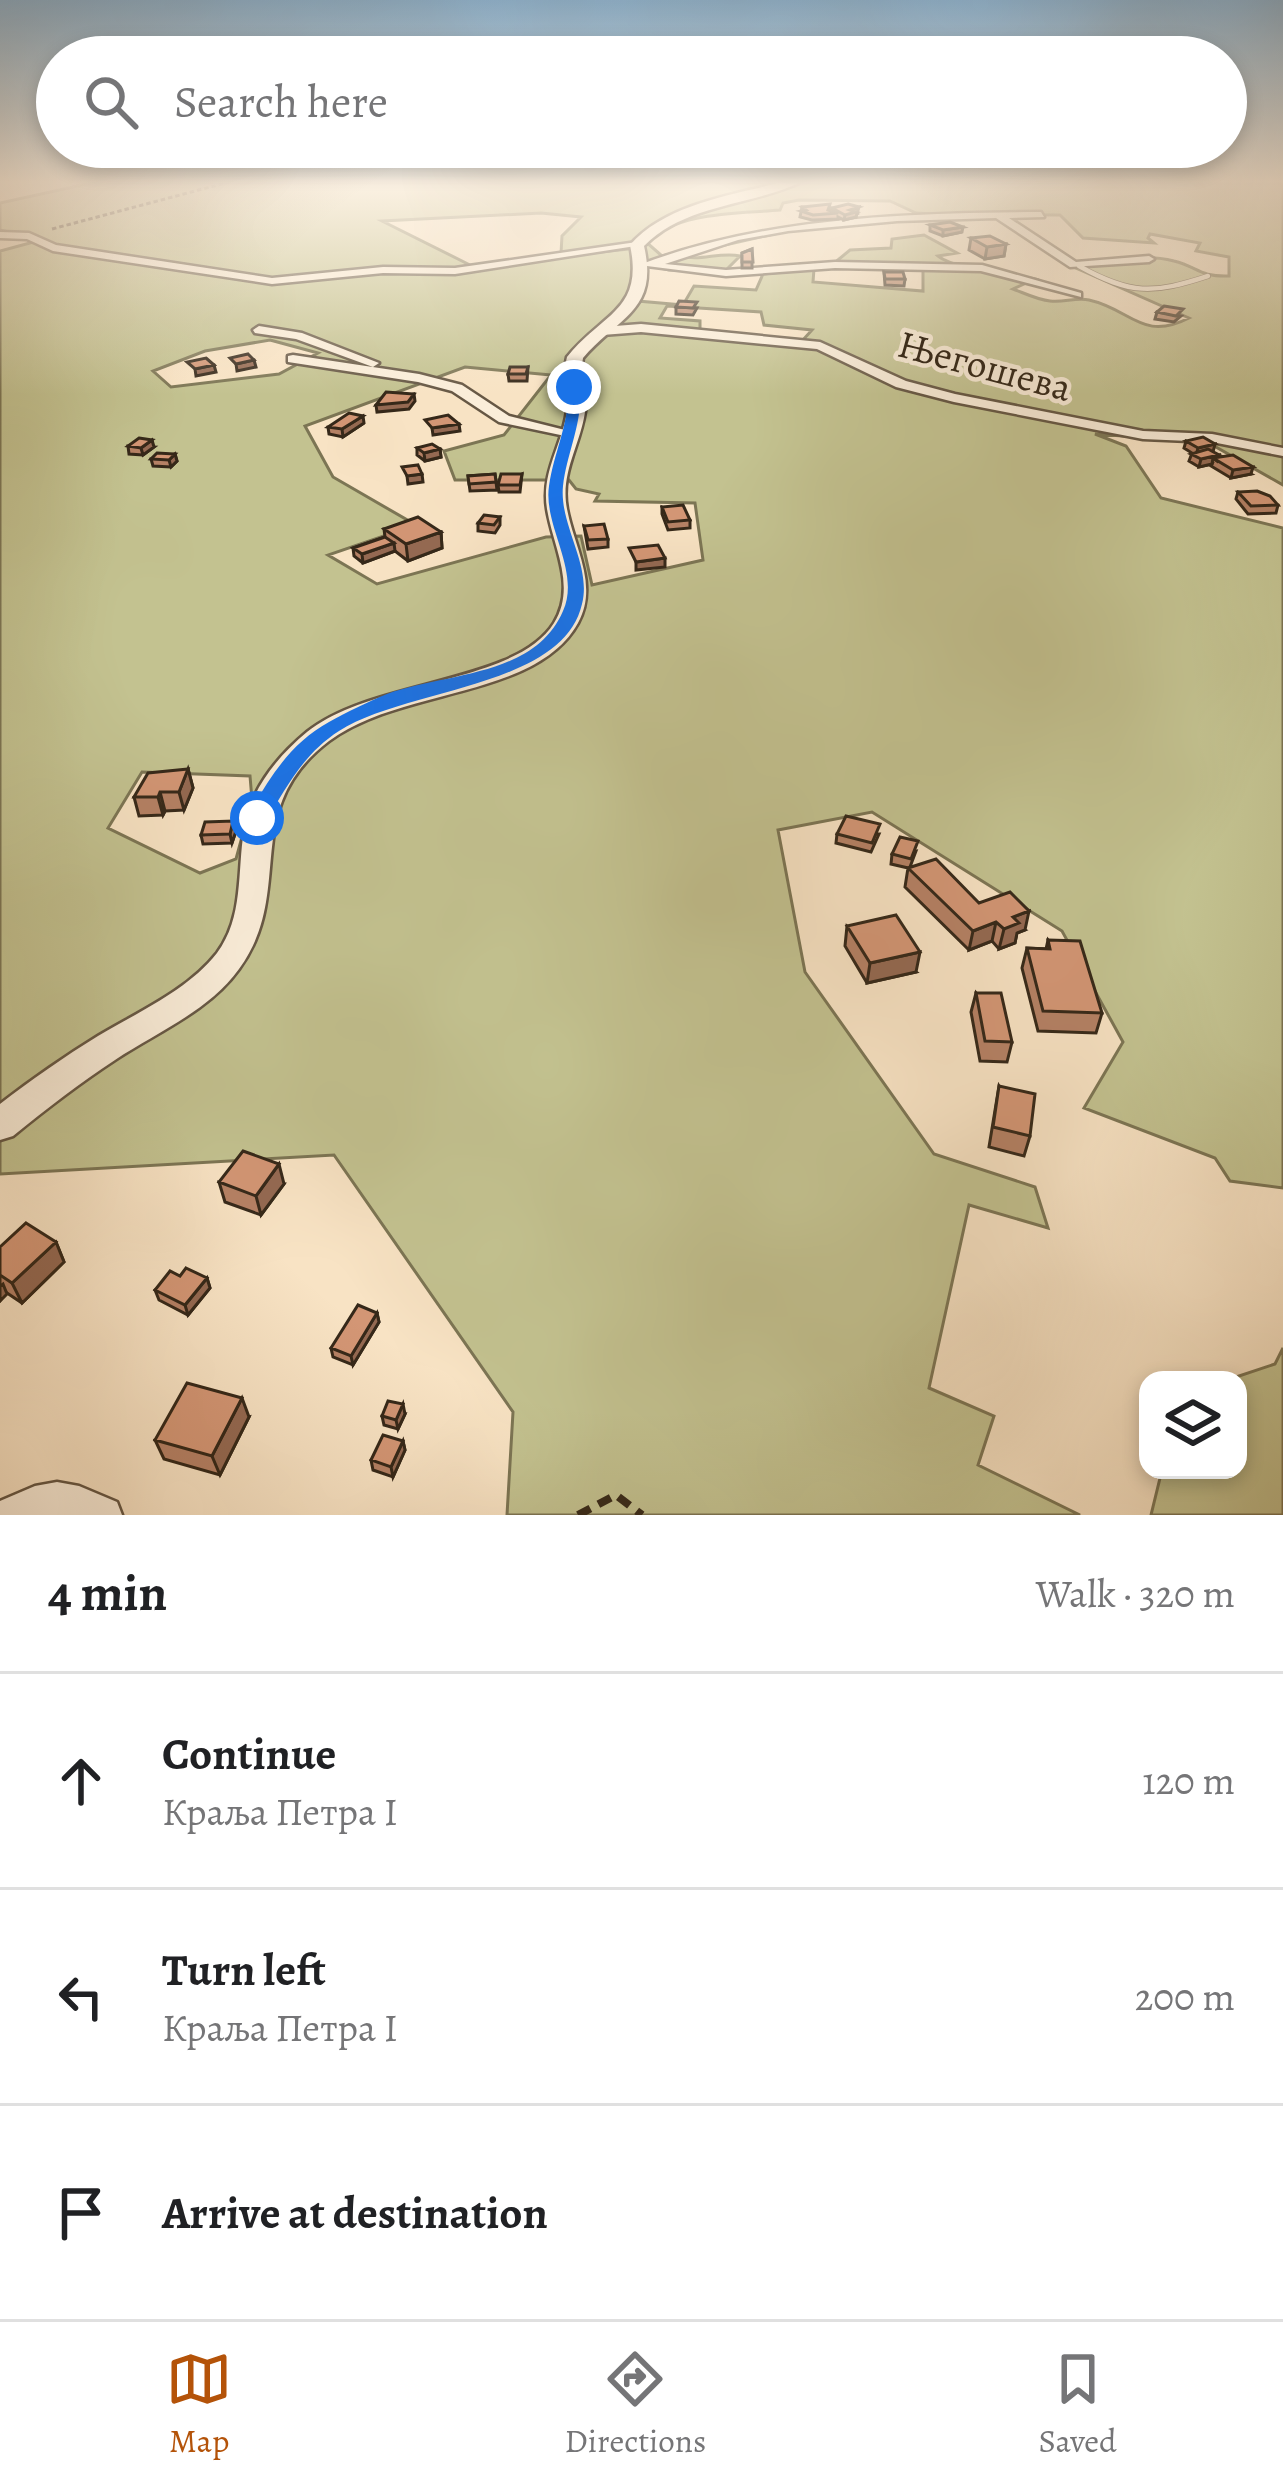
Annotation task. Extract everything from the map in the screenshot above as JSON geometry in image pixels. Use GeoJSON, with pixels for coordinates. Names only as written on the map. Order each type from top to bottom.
{"type":"FeatureCollection","features":[{"type":"Feature","properties":{"kind":"street"},"geometry":{"type":"LineString","coordinates":[[91,254],[272,281],[670,254]]}},
{"type":"Feature","properties":{"kind":"street"},"geometry":{"type":"LineString","coordinates":[[0,1125],[178,1004],[230,959],[253,911],[252,852],[263,803],[281,773],[314,740],[370,707],[529,659],[558,636],[573,609],[577,589],[555,490],[576,398],[572,367],[581,350],[620,325],[640,294],[646,254]]}},
{"type":"Feature","properties":{"kind":"street"},"geometry":{"type":"LineString","coordinates":[[1054,254],[1079,266],[1149,260]]}},
{"type":"Feature","properties":{"kind":"street"},"geometry":{"type":"LineString","coordinates":[[645,259],[726,273],[835,266],[982,268],[1077,295]]}},
{"type":"Feature","properties":{"kind":"street","name":"Његошева"},"geometry":{"type":"LineString","coordinates":[[620,325],[820,346],[901,384],[954,398],[1143,435],[1212,438],[1283,452]]}},
{"type":"Feature","properties":{"kind":"street"},"geometry":{"type":"LineString","coordinates":[[259,330],[337,347],[401,375]]}},
{"type":"Feature","properties":{"kind":"street"},"geometry":{"type":"LineString","coordinates":[[293,359],[457,388],[504,419],[570,433]]}},
{"type":"Feature","properties":{"kind":"street"},"geometry":{"type":"LineString","coordinates":[[10,1515],[39,1500],[72,1498],[104,1515]]}},
{"type":"Feature","properties":{"kind":"lane"},"geometry":{"type":"LineString","coordinates":[[1079,266],[1132,290],[1156,294],[1208,276]]}},
{"type":"Feature","properties":{"kind":"path"},"geometry":{"type":"LineString","coordinates":[[578,1515],[616,1495],[642,1515]]}},
{"type":"Feature","properties":{"kind":"shaded area"},"geometry":{"type":"Polygon","coordinates":[[[0,254],[447,254],[472,266],[585,254],[740,256],[724,272],[669,270],[634,262],[638,301],[683,305],[694,286],[756,290],[763,274],[814,269],[813,282],[923,291],[923,269],[833,264],[846,254],[953,254],[938,256],[969,268],[1035,279],[1013,289],[1045,300],[1089,300],[1159,327],[1189,318],[1076,268],[1150,258],[1229,276],[1229,257],[1211,254],[1283,254],[1283,485],[1207,442],[1095,434],[1126,446],[1161,498],[1283,528],[1283,1188],[1230,1181],[1215,1158],[1084,1108],[1123,1042],[1062,931],[872,812],[778,830],[805,972],[934,1154],[1035,1187],[1048,1228],[969,1205],[929,1388],[994,1416],[978,1465],[1080,1515],[507,1515],[513,1412],[334,1155],[0,1174],[0,254]],[[667,306],[660,318],[700,321],[700,330],[802,341],[812,330],[764,325],[761,312],[667,306]],[[270,340],[205,351],[153,371],[171,387],[279,374],[318,353],[270,340]],[[465,367],[305,426],[333,477],[416,525],[328,555],[377,584],[546,537],[581,536],[592,585],[703,560],[695,503],[595,501],[599,494],[576,489],[569,480],[455,480],[444,451],[504,435],[551,375],[465,367]],[[142,772],[108,828],[200,873],[236,859],[252,800],[250,776],[142,772]]]}},
{"type":"Feature","properties":{"kind":"shaded area"},"geometry":{"type":"Polygon","coordinates":[[[1283,1348],[1283,1515],[1151,1515],[1160,1479],[1247,1479],[1247,1373],[1275,1364],[1283,1348]]]}},
{"type":"Feature","properties":{"kind":"building"},"geometry":{"type":"Polygon","coordinates":[[[884,272],[903,272],[905,279],[885,279],[884,272]]]}},
{"type":"Feature","properties":{"kind":"building"},"geometry":{"type":"Polygon","coordinates":[[[679,301],[697,302],[693,308],[676,307],[679,301]]]}},
{"type":"Feature","properties":{"kind":"building"},"geometry":{"type":"Polygon","coordinates":[[[1164,306],[1183,309],[1176,316],[1157,312],[1164,306]]]}},
{"type":"Feature","properties":{"kind":"building"},"geometry":{"type":"Polygon","coordinates":[[[248,354],[254,360],[236,364],[230,358],[248,354]]]}},
{"type":"Feature","properties":{"kind":"building"},"geometry":{"type":"Polygon","coordinates":[[[206,358],[214,365],[195,369],[187,362],[206,358]]]}},
{"type":"Feature","properties":{"kind":"building"},"geometry":{"type":"Polygon","coordinates":[[[510,367],[528,367],[526,374],[508,374],[510,367]]]}},
{"type":"Feature","properties":{"kind":"building"},"geometry":{"type":"Polygon","coordinates":[[[386,392],[414,394],[408,402],[376,405],[386,392]]]}},
{"type":"Feature","properties":{"kind":"building"},"geometry":{"type":"Polygon","coordinates":[[[349,413],[363,416],[342,429],[328,427],[349,413]]]}},
{"type":"Feature","properties":{"kind":"building"},"geometry":{"type":"Polygon","coordinates":[[[448,415],[459,424],[432,428],[425,420],[448,415]]]}},
{"type":"Feature","properties":{"kind":"building"},"geometry":{"type":"Polygon","coordinates":[[[1203,437],[1215,444],[1198,448],[1186,441],[1203,437]]]}},
{"type":"Feature","properties":{"kind":"building"},"geometry":{"type":"Polygon","coordinates":[[[139,438],[152,440],[141,448],[128,446],[139,438]]]}},
{"type":"Feature","properties":{"kind":"building"},"geometry":{"type":"Polygon","coordinates":[[[432,444],[440,449],[424,453],[417,448],[432,444]]]}},
{"type":"Feature","properties":{"kind":"building"},"geometry":{"type":"Polygon","coordinates":[[[1208,449],[1219,455],[1201,459],[1191,454],[1208,449]]]}},
{"type":"Feature","properties":{"kind":"building"},"geometry":{"type":"Polygon","coordinates":[[[157,453],[175,454],[169,460],[151,459],[157,453]]]}},
{"type":"Feature","properties":{"kind":"building"},"geometry":{"type":"Polygon","coordinates":[[[1233,455],[1253,467],[1233,470],[1213,458],[1233,455]]]}},
{"type":"Feature","properties":{"kind":"building"},"geometry":{"type":"Polygon","coordinates":[[[418,465],[422,474],[407,476],[402,467],[418,465]]]}},
{"type":"Feature","properties":{"kind":"building"},"geometry":{"type":"Polygon","coordinates":[[[495,474],[496,482],[469,484],[468,476],[495,474]]]}},
{"type":"Feature","properties":{"kind":"building"},"geometry":{"type":"Polygon","coordinates":[[[501,474],[522,474],[520,485],[498,485],[501,474]]]}},
{"type":"Feature","properties":{"kind":"building"},"geometry":{"type":"Polygon","coordinates":[[[1257,491],[1278,505],[1251,506],[1238,492],[1257,491]]]}},
{"type":"Feature","properties":{"kind":"building"},"geometry":{"type":"Polygon","coordinates":[[[683,505],[690,520],[668,522],[662,507],[683,505]]]}},
{"type":"Feature","properties":{"kind":"building"},"geometry":{"type":"Polygon","coordinates":[[[484,515],[500,517],[494,525],[478,523],[484,515]]]}},
{"type":"Feature","properties":{"kind":"building"},"geometry":{"type":"Polygon","coordinates":[[[418,517],[441,532],[406,544],[384,529],[418,517]]]}},
{"type":"Feature","properties":{"kind":"building"},"geometry":{"type":"Polygon","coordinates":[[[604,524],[608,539],[588,540],[584,526],[604,524]]]}},
{"type":"Feature","properties":{"kind":"building"},"geometry":{"type":"Polygon","coordinates":[[[385,537],[394,543],[362,554],[353,548],[385,537]]]}},
{"type":"Feature","properties":{"kind":"building"},"geometry":{"type":"Polygon","coordinates":[[[658,545],[665,558],[636,562],[629,548],[658,545]]]}},
{"type":"Feature","properties":{"kind":"building"},"geometry":{"type":"Polygon","coordinates":[[[188,769],[179,792],[134,797],[148,773],[188,769]]]}},
{"type":"Feature","properties":{"kind":"building"},"geometry":{"type":"Polygon","coordinates":[[[846,816],[880,824],[872,843],[837,834],[846,816]]]}},
{"type":"Feature","properties":{"kind":"building"},"geometry":{"type":"Polygon","coordinates":[[[233,821],[230,834],[201,835],[205,822],[233,821]]]}},
{"type":"Feature","properties":{"kind":"building"},"geometry":{"type":"Polygon","coordinates":[[[900,837],[918,841],[911,859],[892,854],[900,837]]]}},
{"type":"Feature","properties":{"kind":"building"},"geometry":{"type":"Polygon","coordinates":[[[936,859],[979,903],[1010,892],[1029,911],[1013,917],[1019,923],[1004,929],[996,922],[973,931],[908,868],[936,859]]]}},
{"type":"Feature","properties":{"kind":"building"},"geometry":{"type":"Polygon","coordinates":[[[896,915],[920,952],[870,963],[847,926],[896,915]]]}},
{"type":"Feature","properties":{"kind":"building"},"geometry":{"type":"Polygon","coordinates":[[[1048,940],[1080,941],[1102,1013],[1043,1011],[1027,948],[1050,949],[1048,940]]]}},
{"type":"Feature","properties":{"kind":"building"},"geometry":{"type":"Polygon","coordinates":[[[976,993],[1001,993],[1012,1042],[985,1041],[976,993]]]}},
{"type":"Feature","properties":{"kind":"building"},"geometry":{"type":"Polygon","coordinates":[[[999,1086],[1035,1094],[1030,1136],[993,1127],[999,1086]]]}},
{"type":"Feature","properties":{"kind":"building"},"geometry":{"type":"Polygon","coordinates":[[[243,1151],[279,1164],[256,1196],[219,1182],[243,1151]]]}},
{"type":"Feature","properties":{"kind":"building"},"geometry":{"type":"Polygon","coordinates":[[[26,1223],[56,1242],[12,1283],[0,1275],[0,1247],[26,1223]]]}},
{"type":"Feature","properties":{"kind":"building"},"geometry":{"type":"Polygon","coordinates":[[[186,1268],[207,1278],[185,1305],[155,1290],[170,1271],[180,1276],[186,1268]]]}},
{"type":"Feature","properties":{"kind":"building"},"geometry":{"type":"Polygon","coordinates":[[[358,1305],[377,1313],[351,1356],[331,1348],[358,1305]]]}},
{"type":"Feature","properties":{"kind":"building"},"geometry":{"type":"Polygon","coordinates":[[[187,1383],[242,1398],[212,1456],[155,1440],[187,1383]]]}},
{"type":"Feature","properties":{"kind":"building"},"geometry":{"type":"Polygon","coordinates":[[[388,1401],[403,1404],[396,1420],[382,1416],[388,1401]]]}},
{"type":"Feature","properties":{"kind":"building"},"geometry":{"type":"Polygon","coordinates":[[[383,1435],[403,1441],[391,1467],[371,1460],[383,1435]]]}},
{"type":"Feature","properties":{"kind":"route"},"geometry":{"type":"LineString","coordinates":[[257,818],[294,758],[350,716],[394,698],[513,666],[542,652],[558,636],[573,609],[577,589],[555,490],[576,412],[574,387]]}}]}
